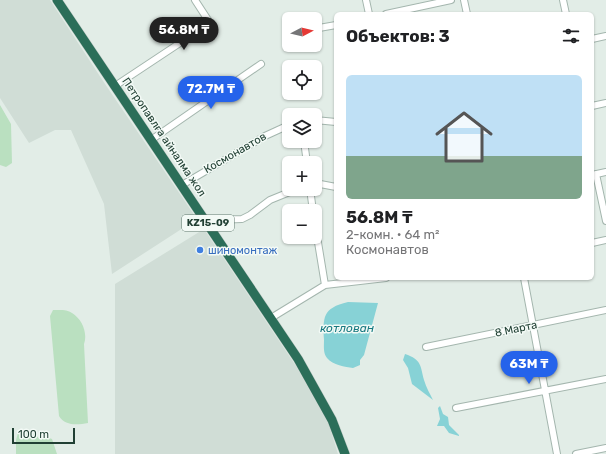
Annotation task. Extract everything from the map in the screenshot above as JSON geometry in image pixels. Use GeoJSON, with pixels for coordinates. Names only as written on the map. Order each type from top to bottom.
{"type":"FeatureCollection","features":[{"type":"Feature","properties":{"kind":"highway","name":"Петропавлға айналма жол"},"geometry":{"type":"LineString","coordinates":[[57,0],[271,318],[316,389],[332,420],[345,454]]}},
{"type":"Feature","properties":{"kind":"street"},"geometry":{"type":"LineString","coordinates":[[115,86],[207,25],[208,20],[195,0]]}},
{"type":"Feature","properties":{"kind":"street"},"geometry":{"type":"LineString","coordinates":[[366,0],[369,12]]}},
{"type":"Feature","properties":{"kind":"street"},"geometry":{"type":"LineString","coordinates":[[395,12],[451,0]]}},
{"type":"Feature","properties":{"kind":"street"},"geometry":{"type":"LineString","coordinates":[[464,0],[467,12]]}},
{"type":"Feature","properties":{"kind":"street"},"geometry":{"type":"LineString","coordinates":[[563,0],[566,12]]}},
{"type":"Feature","properties":{"kind":"street"},"geometry":{"type":"LineString","coordinates":[[322,27],[334,25]]}},
{"type":"Feature","properties":{"kind":"street"},"geometry":{"type":"LineString","coordinates":[[594,39],[606,36]]}},
{"type":"Feature","properties":{"kind":"street"},"geometry":{"type":"LineString","coordinates":[[152,140],[261,64]]}},
{"type":"Feature","properties":{"kind":"street"},"geometry":{"type":"LineString","coordinates":[[594,106],[606,103]]}},
{"type":"Feature","properties":{"kind":"street"},"geometry":{"type":"LineString","coordinates":[[322,121],[334,122]]}},
{"type":"Feature","properties":{"kind":"street","name":"Космонавтов"},"geometry":{"type":"LineString","coordinates":[[182,185],[282,128]]}},
{"type":"Feature","properties":{"kind":"street"},"geometry":{"type":"LineString","coordinates":[[606,172],[594,175],[606,221]]}},
{"type":"Feature","properties":{"kind":"street"},"geometry":{"type":"LineString","coordinates":[[322,184],[334,187]]}},
{"type":"Feature","properties":{"kind":"street"},"geometry":{"type":"LineString","coordinates":[[209,225],[215,220],[246,217],[259,210],[270,200],[282,195]]}},
{"type":"Feature","properties":{"kind":"street"},"geometry":{"type":"LineString","coordinates":[[594,243],[606,240]]}},
{"type":"Feature","properties":{"kind":"street"},"geometry":{"type":"LineString","coordinates":[[318,244],[325,285]]}},
{"type":"Feature","properties":{"kind":"street"},"geometry":{"type":"LineString","coordinates":[[271,318],[325,285],[369,280]]}},
{"type":"Feature","properties":{"kind":"street"},"geometry":{"type":"LineString","coordinates":[[524,280],[557,454]]}},
{"type":"Feature","properties":{"kind":"street","name":"8 Марта"},"geometry":{"type":"LineString","coordinates":[[426,347],[606,310]]}},
{"type":"Feature","properties":{"kind":"street"},"geometry":{"type":"LineString","coordinates":[[456,408],[606,379]]}},
{"type":"Feature","properties":{"kind":"street"},"geometry":{"type":"LineString","coordinates":[[576,454],[606,448]]}},
{"type":"Feature","properties":{"kind":"shaded area"},"geometry":{"type":"Polygon","coordinates":[[[0,0],[50,0],[197,219],[112,274],[104,204],[71,130],[55,130],[29,143],[0,98],[0,0]]]}},
{"type":"Feature","properties":{"kind":"shaded area"},"geometry":{"type":"Polygon","coordinates":[[[204,229],[296,366],[329,425],[338,454],[115,454],[115,284],[204,229]]]}},
{"type":"Feature","properties":{"kind":"green space"},"geometry":{"type":"Polygon","coordinates":[[[0,105],[11,124],[12,163],[6,167],[0,165],[0,105]]]}},
{"type":"Feature","properties":{"kind":"green space"},"geometry":{"type":"Polygon","coordinates":[[[53,310],[65,310],[72,313],[79,319],[85,331],[84,344],[88,423],[68,423],[59,416],[50,316],[53,310]]]}},
{"type":"Feature","properties":{"kind":"green space"},"geometry":{"type":"Polygon","coordinates":[[[31,431],[41,440],[46,437],[52,439],[57,454],[16,454],[16,440],[18,433],[31,431]]]}},
{"type":"Feature","properties":{"kind":"water","name":"котлован"},"geometry":{"type":"Polygon","coordinates":[[[348,302],[378,303],[364,355],[360,360],[360,365],[353,368],[332,362],[327,358],[324,349],[324,320],[326,315],[333,307],[348,302]]]}},
{"type":"Feature","properties":{"kind":"water"},"geometry":{"type":"Polygon","coordinates":[[[405,354],[415,358],[421,367],[425,383],[433,400],[412,384],[408,368],[403,360],[405,354]]]}},
{"type":"Feature","properties":{"kind":"water"},"geometry":{"type":"Polygon","coordinates":[[[440,406],[443,414],[448,417],[449,425],[459,436],[449,433],[444,426],[437,426],[440,419],[438,408],[440,406]]]}},
{"type":"Feature","properties":{"kind":"place","name":"шиномонтаж"},"geometry":{"type":"Point","coordinates":[200,250]}}]}
